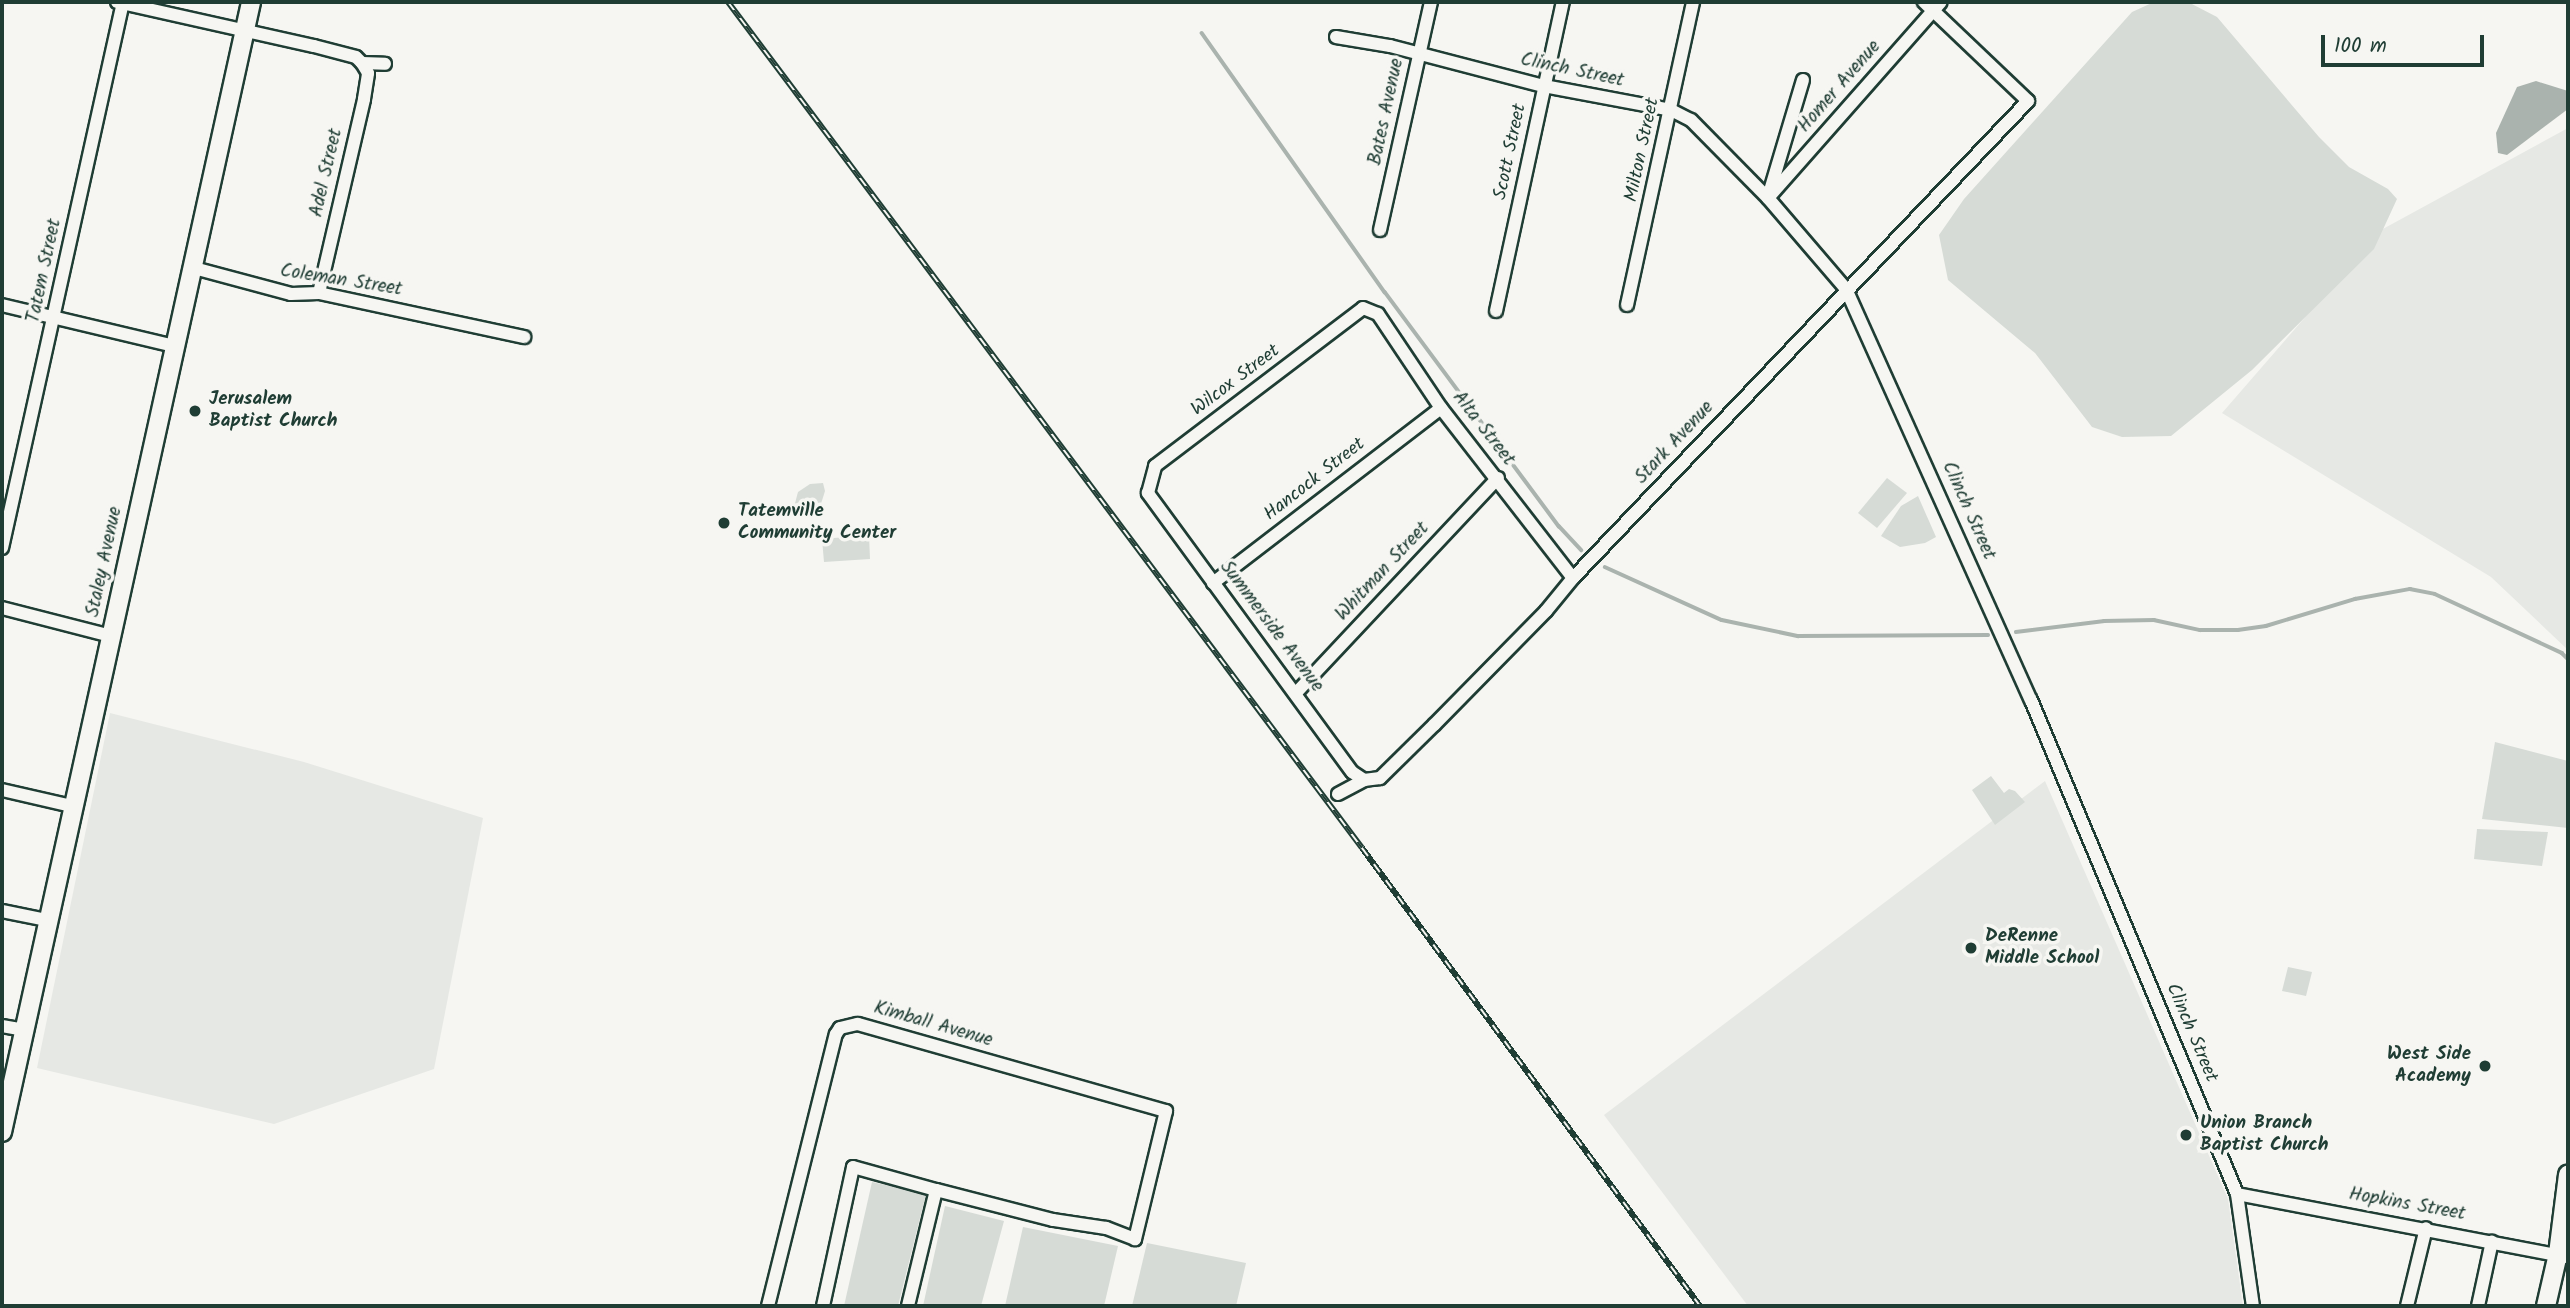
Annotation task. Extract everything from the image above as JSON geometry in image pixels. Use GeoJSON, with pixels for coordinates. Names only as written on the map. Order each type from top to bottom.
{"type":"FeatureCollection","features":[{"type":"Feature","properties":{"kind":"street"},"geometry":{"type":"LineString","coordinates":[[121,2],[355,57],[362,63],[384,64]]}},
{"type":"Feature","properties":{"kind":"street","name":"Tatem Street"},"geometry":{"type":"LineString","coordinates":[[2,548],[55,317],[121,2]]}},
{"type":"Feature","properties":{"kind":"street","name":"Staley Avenue"},"geometry":{"type":"LineString","coordinates":[[2,1132],[251,2]]}},
{"type":"Feature","properties":{"kind":"street","name":"Bates Avenue"},"geometry":{"type":"LineString","coordinates":[[1380,230],[1431,2]]}},
{"type":"Feature","properties":{"kind":"street","name":"Scott Street"},"geometry":{"type":"LineString","coordinates":[[1496,311],[1563,2]]}},
{"type":"Feature","properties":{"kind":"street","name":"Milton Street"},"geometry":{"type":"LineString","coordinates":[[1627,305],[1693,2]]}},
{"type":"Feature","properties":{"kind":"street","name":"Stark Avenue"},"geometry":{"type":"LineString","coordinates":[[1338,794],[1364,780],[1380,778],[1546,611],[1573,578],[1846,289],[2028,101],[1932,5]]}},
{"type":"Feature","properties":{"kind":"street","name":"Homer Avenue"},"geometry":{"type":"LineString","coordinates":[[1768,198],[1932,5]]}},
{"type":"Feature","properties":{"kind":"street","name":"Clinch Street"},"geometry":{"type":"LineString","coordinates":[[1336,37],[1419,54],[1544,86],[1671,110],[1690,120],[1768,198],[1846,289],[2031,699],[2237,1194],[2253,1306]]}},
{"type":"Feature","properties":{"kind":"street","name":"Adel Street"},"geometry":{"type":"LineString","coordinates":[[319,293],[365,99],[368,73],[362,63]]}},
{"type":"Feature","properties":{"kind":"street"},"geometry":{"type":"LineString","coordinates":[[1768,198],[1803,80]]}},
{"type":"Feature","properties":{"kind":"street","name":"Coleman Street"},"geometry":{"type":"LineString","coordinates":[[194,268],[291,294],[319,293],[523,337]]}},
{"type":"Feature","properties":{"kind":"street"},"geometry":{"type":"LineString","coordinates":[[2,305],[174,346]]}},
{"type":"Feature","properties":{"kind":"street","name":"Alta Street"},"geometry":{"type":"LineString","coordinates":[[1363,308],[1378,314],[1441,408],[1573,578]]}},
{"type":"Feature","properties":{"kind":"street","name":"Wilcox Street"},"geometry":{"type":"LineString","coordinates":[[1148,493],[1155,466],[1363,308]]}},
{"type":"Feature","properties":{"kind":"street","name":"Hancock Street"},"geometry":{"type":"LineString","coordinates":[[1213,583],[1441,408]]}},
{"type":"Feature","properties":{"kind":"street","name":"Whitman Street"},"geometry":{"type":"LineString","coordinates":[[1296,693],[1498,478]]}},
{"type":"Feature","properties":{"kind":"street","name":"Summerside Avenue"},"geometry":{"type":"LineString","coordinates":[[1148,493],[1352,772],[1364,780]]}},
{"type":"Feature","properties":{"kind":"street"},"geometry":{"type":"LineString","coordinates":[[2,608],[111,636]]}},
{"type":"Feature","properties":{"kind":"street"},"geometry":{"type":"LineString","coordinates":[[2,790],[72,806]]}},
{"type":"Feature","properties":{"kind":"street"},"geometry":{"type":"LineString","coordinates":[[2,911],[47,920]]}},
{"type":"Feature","properties":{"kind":"street","name":"Kimball Avenue"},"geometry":{"type":"LineString","coordinates":[[768,1306],[836,1034],[848,1025],[858,1024],[1166,1111],[1135,1239],[1105,1228],[1053,1220],[936,1190]]}},
{"type":"Feature","properties":{"kind":"street"},"geometry":{"type":"LineString","coordinates":[[2,1026],[25,1030]]}},
{"type":"Feature","properties":{"kind":"street"},"geometry":{"type":"LineString","coordinates":[[823,1306],[853,1167],[936,1190],[908,1306]]}},
{"type":"Feature","properties":{"kind":"street"},"geometry":{"type":"LineString","coordinates":[[2546,1306],[2563,1255],[2568,1175]]}},
{"type":"Feature","properties":{"kind":"street","name":"Hopkins Street"},"geometry":{"type":"LineString","coordinates":[[2237,1194],[2563,1255]]}},
{"type":"Feature","properties":{"kind":"street"},"geometry":{"type":"LineString","coordinates":[[2407,1306],[2426,1228]]}},
{"type":"Feature","properties":{"kind":"street"},"geometry":{"type":"LineString","coordinates":[[2478,1306],[2492,1241]]}},
{"type":"Feature","properties":{"kind":"shaded area"},"geometry":{"type":"Polygon","coordinates":[[[2154,2],[2188,2],[2217,17],[2319,137],[2349,167],[2388,189],[2397,199],[2374,249],[2252,370],[2171,436],[2122,437],[2092,427],[2035,353],[1948,280],[1939,235],[1964,199],[2132,12],[2154,2]]]}},
{"type":"Feature","properties":{"kind":"shaded area"},"geometry":{"type":"Polygon","coordinates":[[[2536,81],[2568,91],[2568,109],[2507,155],[2498,153],[2496,133],[2517,87],[2536,81]]]}},
{"type":"Feature","properties":{"kind":"shaded area"},"geometry":{"type":"Polygon","coordinates":[[[2568,128],[2568,650],[2491,577],[2222,413],[2381,230],[2568,128]]]}},
{"type":"Feature","properties":{"kind":"shaded area"},"geometry":{"type":"Polygon","coordinates":[[[1887,478],[1907,493],[1877,528],[1858,513],[1887,478]]]}},
{"type":"Feature","properties":{"kind":"shaded area"},"geometry":{"type":"Polygon","coordinates":[[[823,483],[825,491],[819,510],[807,515],[794,507],[798,492],[810,484],[823,483]]]}},
{"type":"Feature","properties":{"kind":"shaded area"},"geometry":{"type":"Polygon","coordinates":[[[1918,496],[1936,537],[1925,543],[1900,547],[1881,536],[1901,506],[1918,496]]]}},
{"type":"Feature","properties":{"kind":"shaded area"},"geometry":{"type":"Polygon","coordinates":[[[869,535],[870,559],[824,562],[822,539],[869,535]]]}},
{"type":"Feature","properties":{"kind":"shaded area"},"geometry":{"type":"Polygon","coordinates":[[[110,713],[304,762],[483,818],[434,1069],[274,1124],[37,1068],[110,713]]]}},
{"type":"Feature","properties":{"kind":"shaded area"},"geometry":{"type":"Polygon","coordinates":[[[2495,742],[2568,761],[2568,828],[2482,819],[2495,742]]]}},
{"type":"Feature","properties":{"kind":"shaded area"},"geometry":{"type":"Polygon","coordinates":[[[1991,776],[2004,793],[2009,789],[2015,791],[2025,802],[1995,825],[1972,790],[1991,776]]]}},
{"type":"Feature","properties":{"kind":"shaded area","name":"DeRenne Middle School"},"geometry":{"type":"Polygon","coordinates":[[[2045,781],[2228,1199],[2243,1306],[1748,1306],[1604,1115],[2045,781]]]}},
{"type":"Feature","properties":{"kind":"shaded area"},"geometry":{"type":"Polygon","coordinates":[[[2477,829],[2548,832],[2542,866],[2474,859],[2477,829]]]}},
{"type":"Feature","properties":{"kind":"shaded area"},"geometry":{"type":"Polygon","coordinates":[[[2288,967],[2312,972],[2306,996],[2282,991],[2288,967]]]}},
{"type":"Feature","properties":{"kind":"shaded area"},"geometry":{"type":"Polygon","coordinates":[[[872,1182],[926,1194],[898,1306],[844,1306],[872,1182]]]}},
{"type":"Feature","properties":{"kind":"shaded area"},"geometry":{"type":"Polygon","coordinates":[[[945,1206],[1004,1221],[981,1306],[923,1306],[945,1206]]]}},
{"type":"Feature","properties":{"kind":"shaded area"},"geometry":{"type":"Polygon","coordinates":[[[1023,1227],[1118,1246],[1104,1306],[1005,1306],[1023,1227]]]}},
{"type":"Feature","properties":{"kind":"shaded area"},"geometry":{"type":"Polygon","coordinates":[[[1147,1243],[1246,1263],[1236,1306],[1132,1306],[1147,1243]]]}},
{"type":"Feature","properties":{"kind":"waterway"},"geometry":{"type":"LineString","coordinates":[[1202,33],[1385,292],[1559,526],[1581,550]]}},
{"type":"Feature","properties":{"kind":"waterway"},"geometry":{"type":"LineString","coordinates":[[1605,567],[1722,620],[1798,636],[1988,635]]}},
{"type":"Feature","properties":{"kind":"waterway"},"geometry":{"type":"LineString","coordinates":[[2016,632],[2104,621],[2154,620],[2200,630],[2238,630],[2266,626],[2355,599],[2410,589],[2435,594],[2562,653],[2568,659]]}},
{"type":"Feature","properties":{"kind":"railway"},"geometry":{"type":"LineString","coordinates":[[728,2],[1362,848],[1700,1306]]}},
{"type":"Feature","properties":{"kind":"place","name":"Jerusalem Baptist Church"},"geometry":{"type":"Point","coordinates":[195,411]}},
{"type":"Feature","properties":{"kind":"place","name":"Tatemville Community Center"},"geometry":{"type":"Point","coordinates":[724,523]}},
{"type":"Feature","properties":{"kind":"place","name":"DeRenne Middle School"},"geometry":{"type":"Point","coordinates":[1971,948]}},
{"type":"Feature","properties":{"kind":"place","name":"West Side Academy"},"geometry":{"type":"Point","coordinates":[2485,1066]}},
{"type":"Feature","properties":{"kind":"place","name":"Union Branch Baptist Church"},"geometry":{"type":"Point","coordinates":[2186,1135]}}]}
